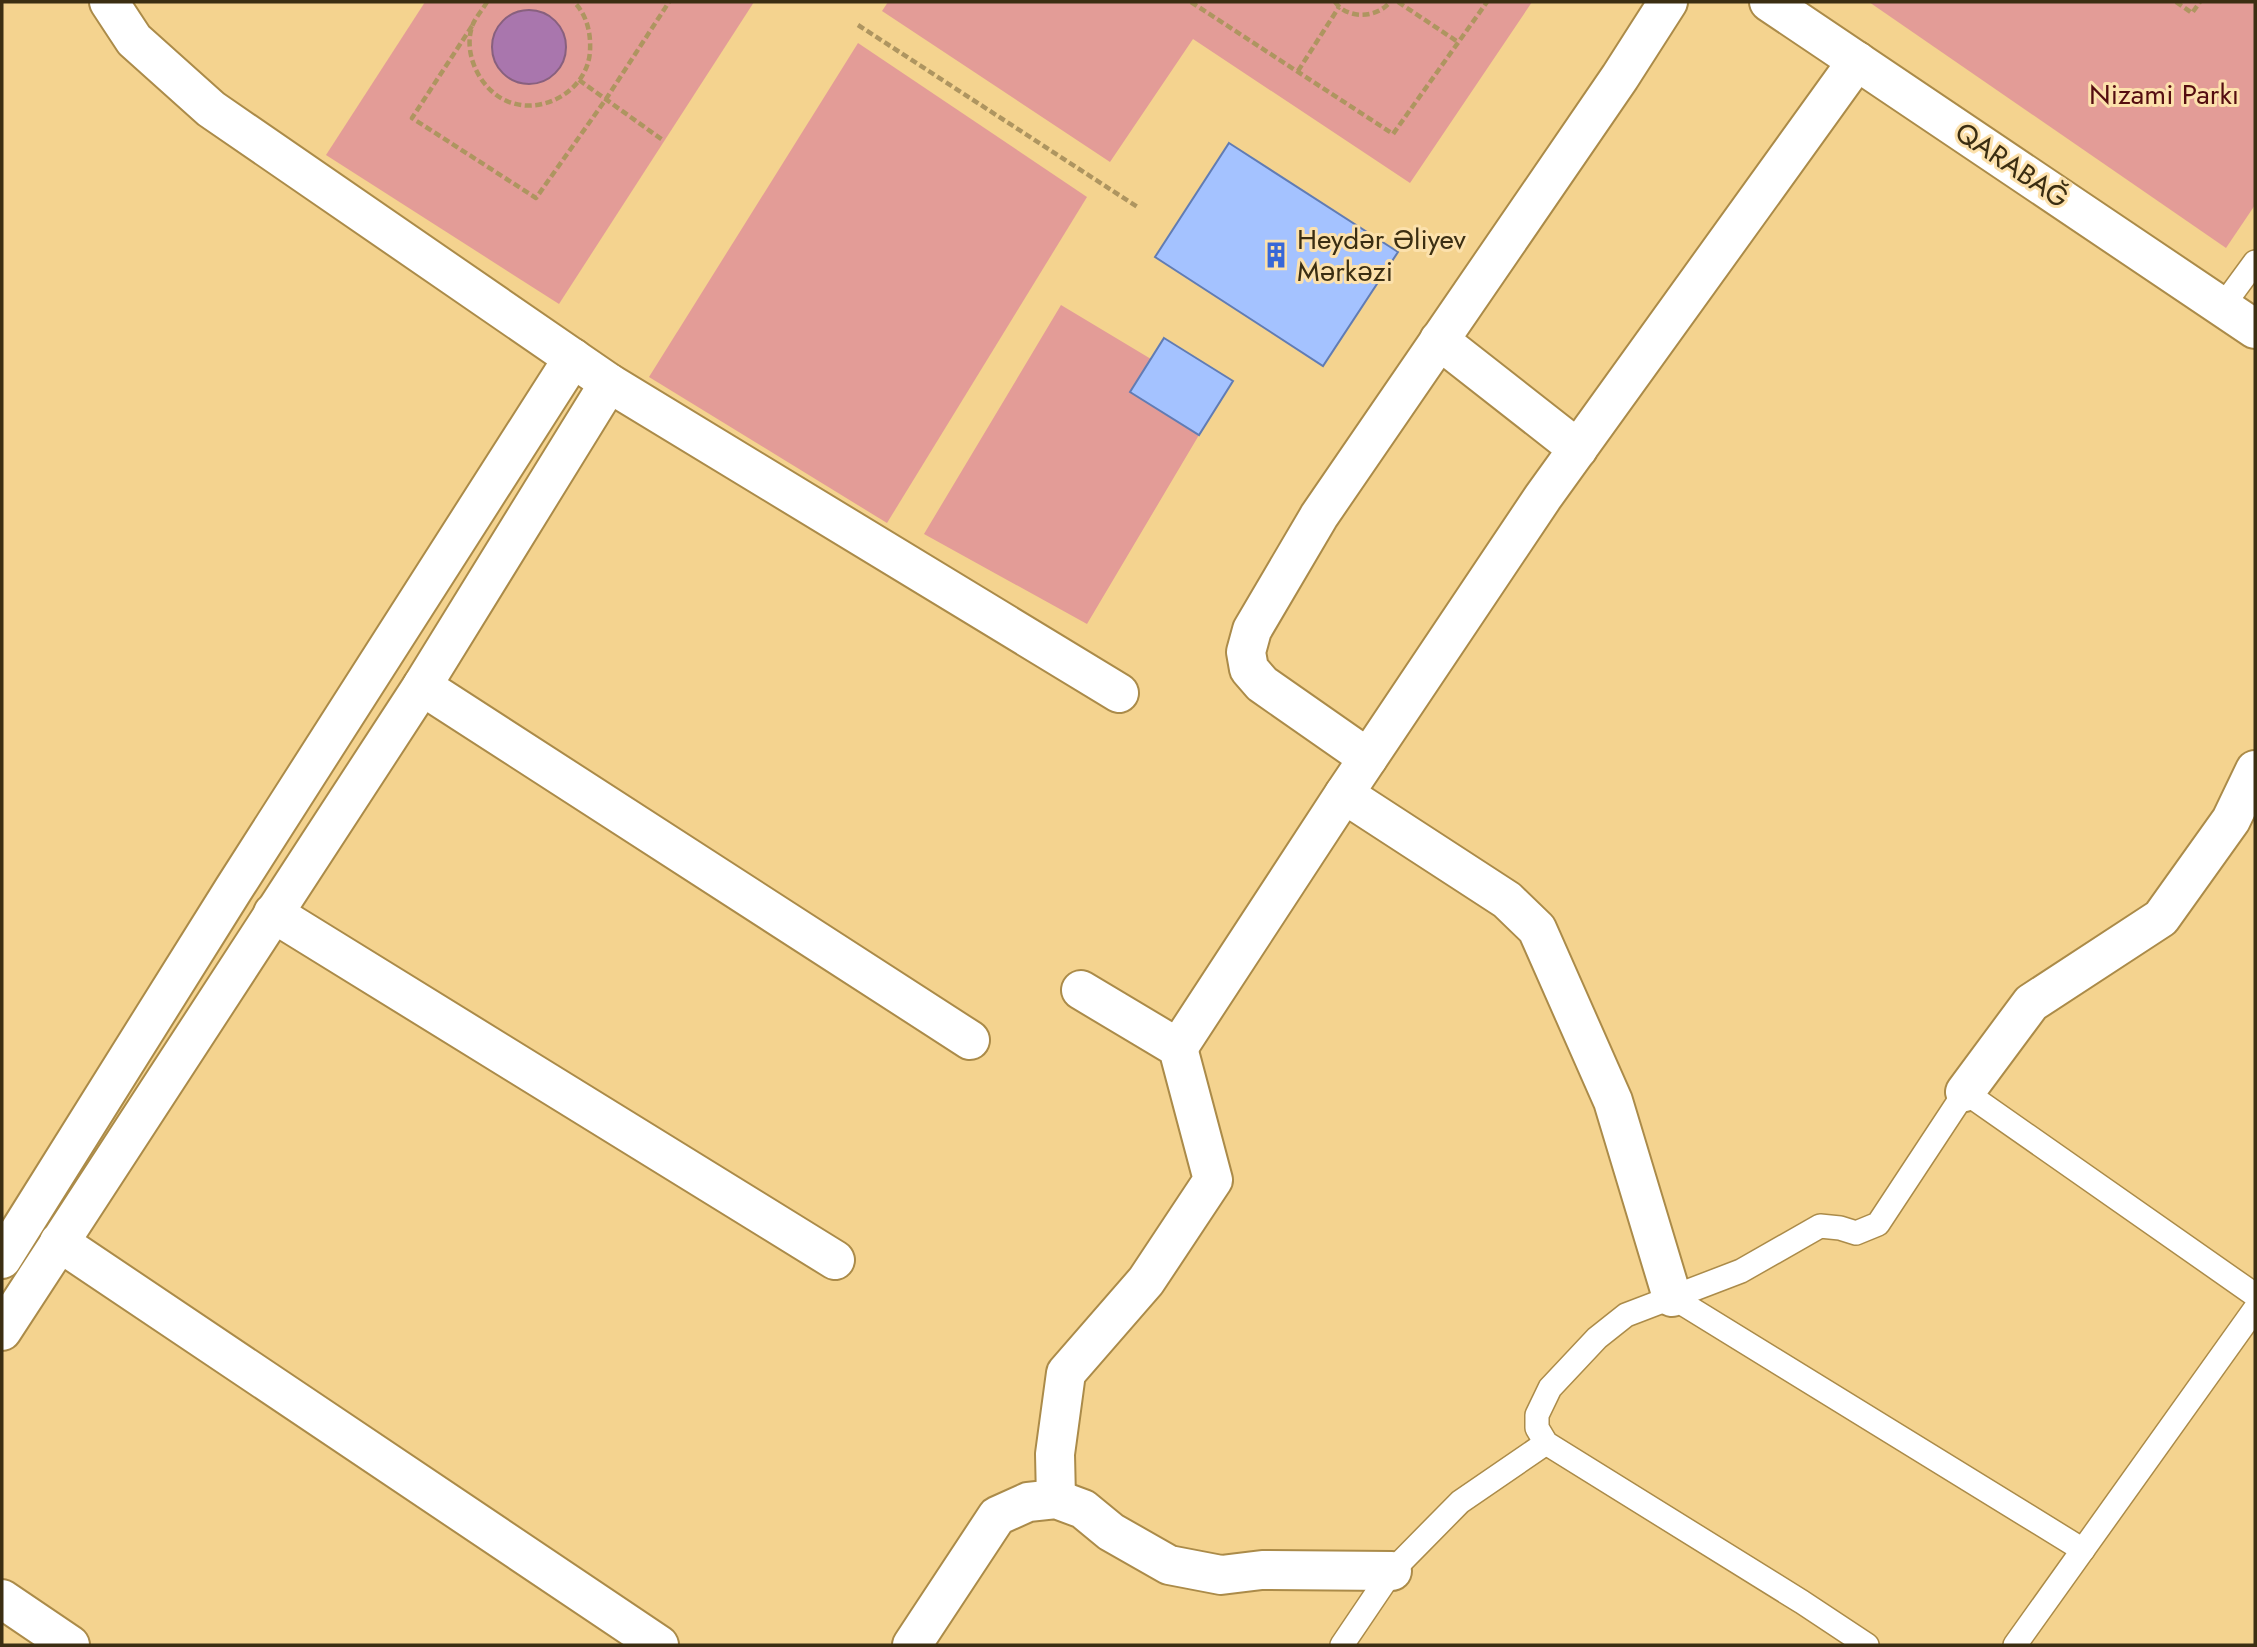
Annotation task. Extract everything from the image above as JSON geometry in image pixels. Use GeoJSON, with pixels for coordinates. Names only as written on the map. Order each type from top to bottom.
{"type":"FeatureCollection","features":[{"type":"Feature","properties":{"kind":"street"},"geometry":{"type":"LineString","coordinates":[[109,2],[134,40],[211,109],[609,383],[1119,693]]}},
{"type":"Feature","properties":{"kind":"street"},"geometry":{"type":"LineString","coordinates":[[1368,758],[1262,684],[1249,669],[1246,652],[1252,630],[1319,516],[1668,2]]}},
{"type":"Feature","properties":{"kind":"street","name":"QARABAĞ"},"geometry":{"type":"LineString","coordinates":[[1769,2],[2255,329]]}},
{"type":"Feature","properties":{"kind":"street"},"geometry":{"type":"LineString","coordinates":[[1178,1048],[1343,794],[1578,449],[1857,61]]}},
{"type":"Feature","properties":{"kind":"street"},"geometry":{"type":"LineString","coordinates":[[1439,341],[1578,449]]}},
{"type":"Feature","properties":{"kind":"street"},"geometry":{"type":"LineString","coordinates":[[2,1259],[233,890],[573,358]]}},
{"type":"Feature","properties":{"kind":"street"},"geometry":{"type":"LineString","coordinates":[[2,1331],[422,686],[609,383]]}},
{"type":"Feature","properties":{"kind":"street"},"geometry":{"type":"LineString","coordinates":[[422,686],[970,1040]]}},
{"type":"Feature","properties":{"kind":"street"},"geometry":{"type":"LineString","coordinates":[[1965,1092],[2031,1003],[2161,918],[2231,820],[2255,770]]}},
{"type":"Feature","properties":{"kind":"street"},"geometry":{"type":"LineString","coordinates":[[1343,794],[1507,900],[1537,929],[1613,1101],[1672,1297]]}},
{"type":"Feature","properties":{"kind":"street"},"geometry":{"type":"LineString","coordinates":[[272,913],[835,1260]]}},
{"type":"Feature","properties":{"kind":"street"},"geometry":{"type":"LineString","coordinates":[[1056,1499],[1055,1454],[1066,1373],[1146,1281],[1213,1180],[1178,1048],[1081,990]]}},
{"type":"Feature","properties":{"kind":"street"},"geometry":{"type":"LineString","coordinates":[[59,1242],[659,1645]]}},
{"type":"Feature","properties":{"kind":"street"},"geometry":{"type":"LineString","coordinates":[[912,1645],[997,1516],[1028,1502],[1056,1499],[1083,1509],[1111,1532],[1169,1566],[1221,1575],[1262,1570],[1392,1571]]}},
{"type":"Feature","properties":{"kind":"street"},"geometry":{"type":"LineString","coordinates":[[2,1599],[70,1645]]}},
{"type":"Feature","properties":{"kind":"lane"},"geometry":{"type":"LineString","coordinates":[[2222,307],[2255,262]]}},
{"type":"Feature","properties":{"kind":"lane"},"geometry":{"type":"LineString","coordinates":[[1867,1645],[1843,1639],[1546,1443],[1536,1428],[1537,1415],[1550,1388],[1597,1338],[1626,1315],[1741,1270],[1820,1226],[1856,1233],[1878,1224],[1965,1092],[2255,1295]]}},
{"type":"Feature","properties":{"kind":"lane"},"geometry":{"type":"LineString","coordinates":[[1672,1297],[2083,1550]]}},
{"type":"Feature","properties":{"kind":"lane"},"geometry":{"type":"LineString","coordinates":[[2015,1645],[2255,1309]]}},
{"type":"Feature","properties":{"kind":"lane"},"geometry":{"type":"LineString","coordinates":[[1342,1645],[1392,1571],[1460,1502],[1546,1443]]}},
{"type":"Feature","properties":{"kind":"path"},"geometry":{"type":"LineString","coordinates":[[487,2],[412,118],[536,198],[606,99],[669,2]]}},
{"type":"Feature","properties":{"kind":"path"},"geometry":{"type":"LineString","coordinates":[[472,26],[470,58],[485,86],[512,103],[543,105],[572,90],[589,63],[591,32],[574,2]]}},
{"type":"Feature","properties":{"kind":"path"},"geometry":{"type":"LineString","coordinates":[[1192,2],[1393,134],[1487,2]]}},
{"type":"Feature","properties":{"kind":"path"},"geometry":{"type":"LineString","coordinates":[[1204,10],[1209,2]]}},
{"type":"Feature","properties":{"kind":"path"},"geometry":{"type":"LineString","coordinates":[[1297,71],[1337,4],[1354,14],[1371,15],[1386,8],[1390,2]]}},
{"type":"Feature","properties":{"kind":"path"},"geometry":{"type":"LineString","coordinates":[[1398,2],[1458,42]]}},
{"type":"Feature","properties":{"kind":"path"},"geometry":{"type":"LineString","coordinates":[[2176,2],[2192,13],[2200,2]]}},
{"type":"Feature","properties":{"kind":"path"},"geometry":{"type":"LineString","coordinates":[[858,25],[1139,208]]}},
{"type":"Feature","properties":{"kind":"path"},"geometry":{"type":"LineString","coordinates":[[579,80],[664,141]]}},
{"type":"Feature","properties":{"kind":"green space"},"geometry":{"type":"Polygon","coordinates":[[[425,2],[754,2],[559,304],[326,155],[425,2]]]}},
{"type":"Feature","properties":{"kind":"green space"},"geometry":{"type":"Polygon","coordinates":[[[888,2],[1532,2],[1410,183],[1193,39],[1110,162],[882,11],[888,2]]]}},
{"type":"Feature","properties":{"kind":"green space","name":"Nizami Parkı"},"geometry":{"type":"Polygon","coordinates":[[[1869,2],[2255,2],[2255,205],[2226,248],[1869,2]]]}},
{"type":"Feature","properties":{"kind":"green space"},"geometry":{"type":"Polygon","coordinates":[[[858,43],[1087,197],[887,523],[649,377],[858,43]]]}},
{"type":"Feature","properties":{"kind":"green space"},"geometry":{"type":"Polygon","coordinates":[[[1061,305],[1151,359],[1131,392],[1199,435],[1087,624],[924,534],[1061,305]]]}},
{"type":"Feature","properties":{"kind":"shaded area"},"geometry":{"type":"Polygon","coordinates":[[[529,10],[543,13],[555,21],[563,33],[566,47],[563,61],[555,73],[543,81],[529,84],[515,81],[503,73],[495,61],[492,47],[495,33],[503,21],[515,13],[529,10]]]}},
{"type":"Feature","properties":{"kind":"building","name":"Heydər Əliyev Mərkəzi"},"geometry":{"type":"Polygon","coordinates":[[[1229,143],[1398,252],[1323,366],[1155,257],[1229,143]]]}},
{"type":"Feature","properties":{"kind":"building"},"geometry":{"type":"Polygon","coordinates":[[[1164,338],[1233,381],[1199,435],[1130,392],[1164,338]]]}},
{"type":"Feature","properties":{"kind":"place","name":"Heydər Əliyev Mərkəzi"},"geometry":{"type":"Point","coordinates":[1276,255]}}]}
